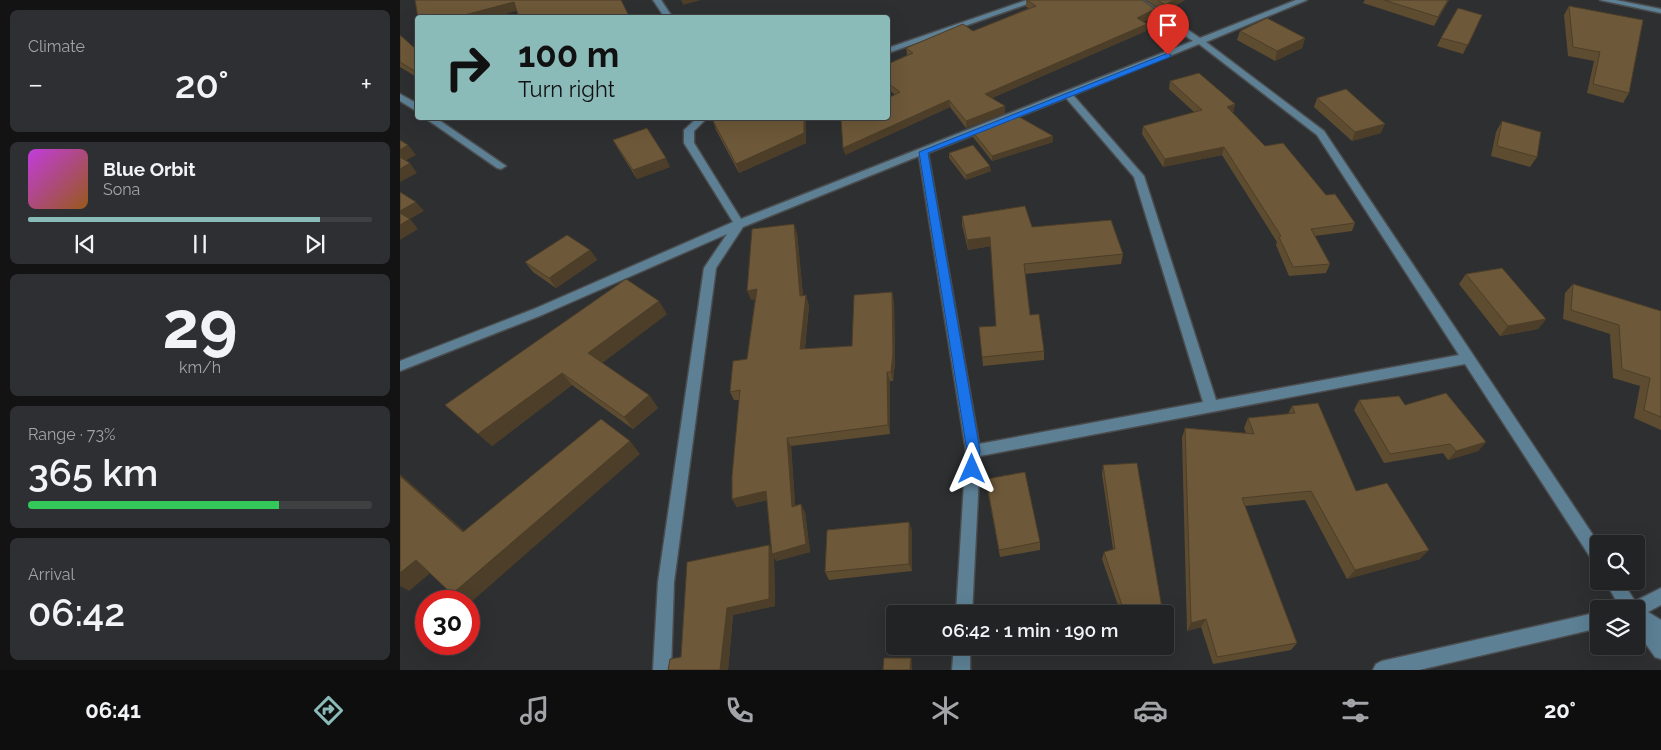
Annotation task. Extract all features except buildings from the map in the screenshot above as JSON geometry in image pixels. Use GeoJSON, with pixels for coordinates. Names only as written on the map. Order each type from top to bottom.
{"type":"FeatureCollection","features":[{"type":"Feature","properties":{"kind":"street"},"geometry":{"type":"LineString","coordinates":[[657,0],[667,15]]}},
{"type":"Feature","properties":{"kind":"street"},"geometry":{"type":"LineString","coordinates":[[890,50],[1035,0]]}},
{"type":"Feature","properties":{"kind":"street"},"geometry":{"type":"LineString","coordinates":[[1138,0],[1201,42],[1321,133],[1590,544]]}},
{"type":"Feature","properties":{"kind":"street"},"geometry":{"type":"LineString","coordinates":[[400,366],[538,312],[739,224],[1303,0]]}},
{"type":"Feature","properties":{"kind":"street"},"geometry":{"type":"LineString","coordinates":[[1604,0],[1661,11]]}},
{"type":"Feature","properties":{"kind":"street"},"geometry":{"type":"LineString","coordinates":[[1068,94],[1139,176],[1212,406]]}},
{"type":"Feature","properties":{"kind":"street"},"geometry":{"type":"LineString","coordinates":[[400,97],[415,107]]}},
{"type":"Feature","properties":{"kind":"street"},"geometry":{"type":"LineString","coordinates":[[433,120],[501,166]]}},
{"type":"Feature","properties":{"kind":"street"},"geometry":{"type":"LineString","coordinates":[[700,120],[689,130],[689,143],[739,224]]}},
{"type":"Feature","properties":{"kind":"street"},"geometry":{"type":"LineString","coordinates":[[923,152],[974,451],[965,605]]}},
{"type":"Feature","properties":{"kind":"street"},"geometry":{"type":"LineString","coordinates":[[662,670],[666,582],[710,268],[739,224]]}},
{"type":"Feature","properties":{"kind":"street"},"geometry":{"type":"LineString","coordinates":[[974,451],[1470,358]]}},
{"type":"Feature","properties":{"kind":"street"},"geometry":{"type":"LineString","coordinates":[[1645,605],[1661,596]]}},
{"type":"Feature","properties":{"kind":"street"},"geometry":{"type":"LineString","coordinates":[[1645,620],[1661,629]]}},
{"type":"Feature","properties":{"kind":"street"},"geometry":{"type":"LineString","coordinates":[[1382,670],[1590,622]]}},
{"type":"Feature","properties":{"kind":"street"},"geometry":{"type":"LineString","coordinates":[[1645,628],[1661,651]]}},
{"type":"Feature","properties":{"kind":"street"},"geometry":{"type":"LineString","coordinates":[[961,670],[962,655]]}},
{"type":"Feature","properties":{"kind":"route"},"geometry":{"type":"LineString","coordinates":[[972,469],[974,451],[923,152],[1168,55]]}}]}
